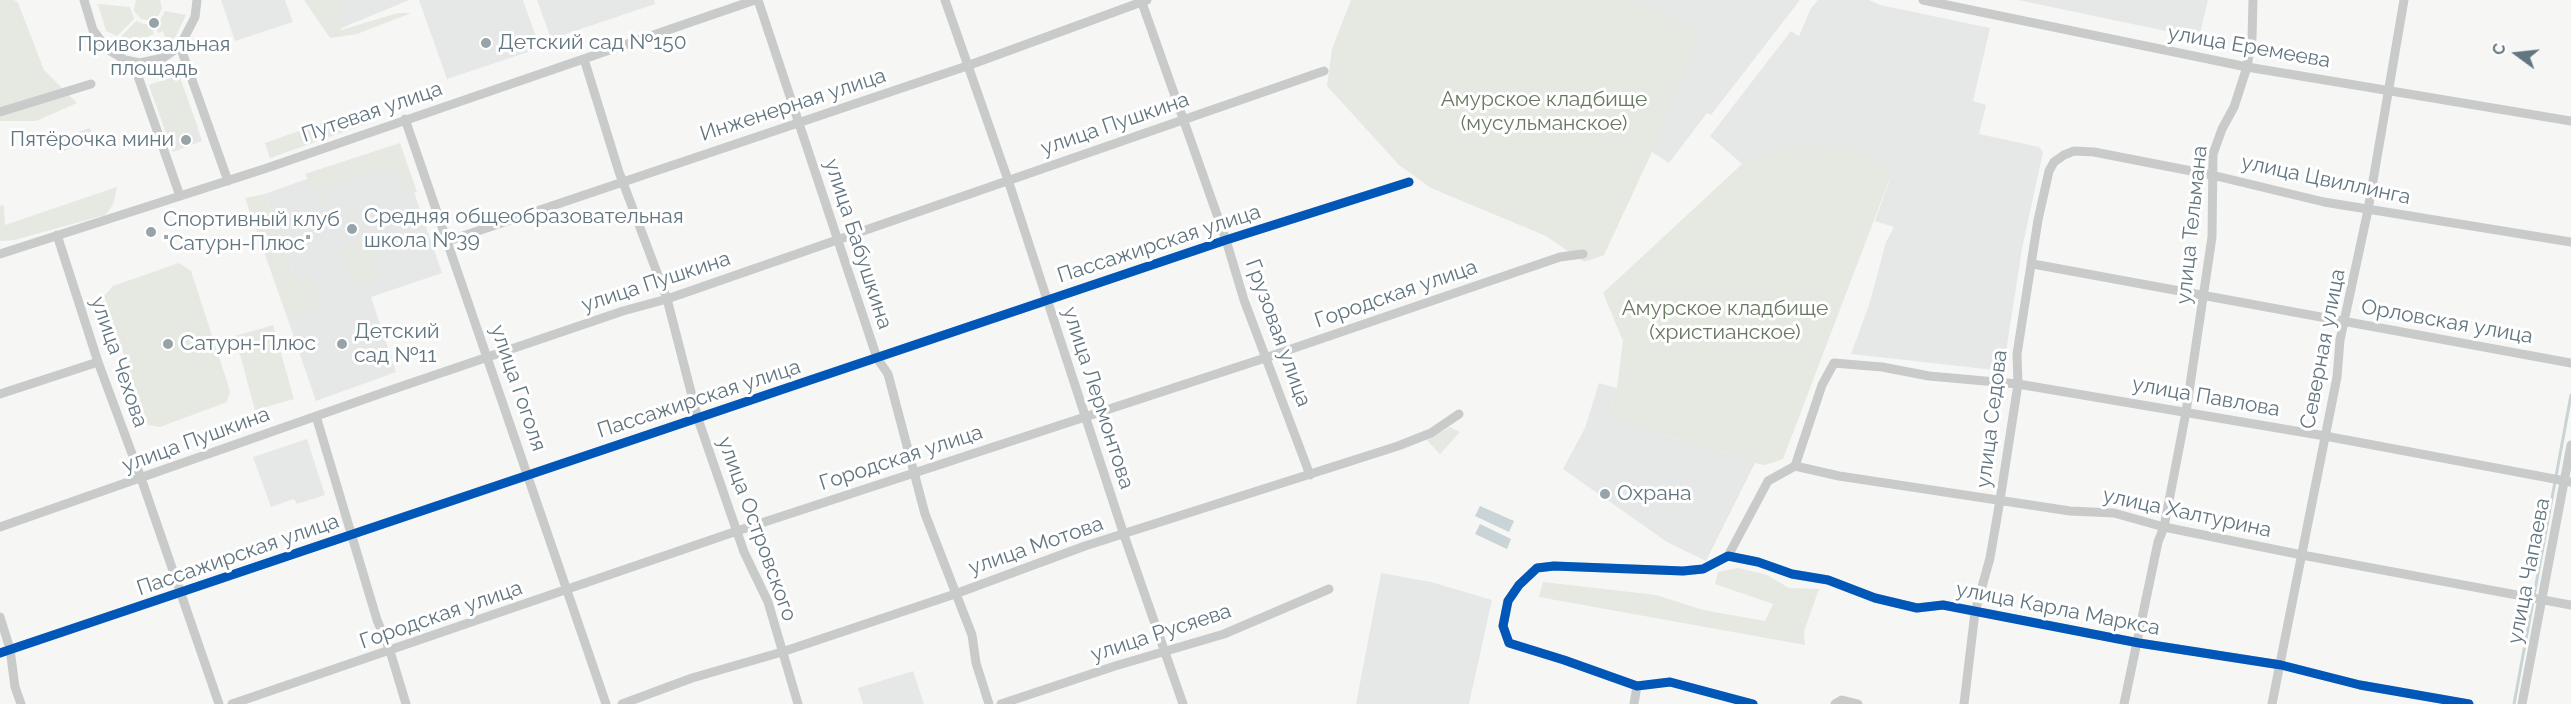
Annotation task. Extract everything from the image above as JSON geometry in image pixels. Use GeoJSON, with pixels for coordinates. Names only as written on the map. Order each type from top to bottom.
{"type":"FeatureCollection","features":[{"type":"Feature","properties":{"kind":"street"},"geometry":{"type":"LineString","coordinates":[[84,0],[93,30],[99,39],[117,57],[133,62],[163,58],[180,46],[195,16],[197,0]]}},
{"type":"Feature","properties":{"kind":"street","name":"Путевая улица"},"geometry":{"type":"LineString","coordinates":[[0,254],[228,181],[756,0]]}},
{"type":"Feature","properties":{"kind":"street","name":"улица Бабушкина"},"geometry":{"type":"LineString","coordinates":[[756,0],[800,122],[836,240],[877,358],[888,374],[925,514],[972,635],[976,663],[988,704]]}},
{"type":"Feature","properties":{"kind":"street","name":"улица Лермонтова"},"geometry":{"type":"LineString","coordinates":[[945,0],[1008,180],[1183,704]]}},
{"type":"Feature","properties":{"kind":"street","name":"улица Еремеева"},"geometry":{"type":"LineString","coordinates":[[1923,0],[2247,67],[2571,122]]}},
{"type":"Feature","properties":{"kind":"street","name":"улица Тельмана"},"geometry":{"type":"LineString","coordinates":[[2124,704],[2139,644],[2158,542],[2164,527],[2186,412],[2212,237],[2213,154],[2222,129],[2234,107],[2247,67],[2252,38],[2253,0]]}},
{"type":"Feature","properties":{"kind":"street","name":"Северная улица"},"geometry":{"type":"LineString","coordinates":[[2272,704],[2337,377],[2340,340],[2368,210],[2404,0]]}},
{"type":"Feature","properties":{"kind":"street","name":"Инженерная улица"},"geometry":{"type":"LineString","coordinates":[[448,241],[968,66],[1143,1]]}},
{"type":"Feature","properties":{"kind":"street","name":"Грузовая улица"},"geometry":{"type":"LineString","coordinates":[[1143,1],[1226,240],[1244,300],[1310,475]]}},
{"type":"Feature","properties":{"kind":"street"},"geometry":{"type":"LineString","coordinates":[[180,46],[228,181]]}},
{"type":"Feature","properties":{"kind":"street","name":"улица Островского"},"geometry":{"type":"LineString","coordinates":[[584,59],[623,181],[667,299],[698,419],[744,552],[768,602],[798,704]]}},
{"type":"Feature","properties":{"kind":"street"},"geometry":{"type":"LineString","coordinates":[[133,62],[180,196]]}},
{"type":"Feature","properties":{"kind":"street","name":"улица Пушкина"},"geometry":{"type":"LineString","coordinates":[[0,527],[315,416],[623,311],[667,299],[1324,71]]}},
{"type":"Feature","properties":{"kind":"street"},"geometry":{"type":"LineString","coordinates":[[0,112],[91,84]]}},
{"type":"Feature","properties":{"kind":"street","name":"улица Гоголя"},"geometry":{"type":"LineString","coordinates":[[405,119],[606,704]]}},
{"type":"Feature","properties":{"kind":"street","name":"улица Цвиллинга"},"geometry":{"type":"LineString","coordinates":[[2074,151],[2094,152],[2212,175],[2324,202],[2571,242]]}},
{"type":"Feature","properties":{"kind":"street","name":"улица Седова"},"geometry":{"type":"LineString","coordinates":[[1964,704],[1975,612],[1990,558],[2018,384],[2017,354],[2033,264],[2038,220],[2049,171],[2054,162],[2074,151]]}},
{"type":"Feature","properties":{"kind":"street","name":"Пассажирская улица"},"geometry":{"type":"LineString","coordinates":[[5,651],[1226,240],[1409,182]]}},
{"type":"Feature","properties":{"kind":"street","name":"улица Чехова"},"geometry":{"type":"LineString","coordinates":[[57,235],[98,362],[141,477],[219,704]]}},
{"type":"Feature","properties":{"kind":"street","name":"Городская улица"},"geometry":{"type":"LineString","coordinates":[[232,704],[737,531],[1265,358],[1560,257],[1583,254]]}},
{"type":"Feature","properties":{"kind":"street","name":"Орловская улица"},"geometry":{"type":"LineString","coordinates":[[2033,264],[2571,363]]}},
{"type":"Feature","properties":{"kind":"street"},"geometry":{"type":"LineString","coordinates":[[0,394],[98,362]]}},
{"type":"Feature","properties":{"kind":"street","name":"улица Павлова"},"geometry":{"type":"LineString","coordinates":[[1795,466],[1822,385],[1834,363],[1882,367],[1929,376],[2018,384],[2325,436],[2568,481]]}},
{"type":"Feature","properties":{"kind":"street","name":"улица Мотова"},"geometry":{"type":"LineString","coordinates":[[622,704],[692,678],[782,652],[955,594],[1085,546],[1310,475],[1420,437],[1446,425],[1459,414]]}},
{"type":"Feature","properties":{"kind":"street"},"geometry":{"type":"LineString","coordinates":[[315,416],[377,620],[390,651],[406,704]]}},
{"type":"Feature","properties":{"kind":"street","name":"улица Чапаева"},"geometry":{"type":"LineString","coordinates":[[2522,704],[2541,599],[2568,481],[2571,445]]}},
{"type":"Feature","properties":{"kind":"street"},"geometry":{"type":"LineString","coordinates":[[1753,704],[1670,682],[1637,686],[1509,643],[1503,626],[1508,600],[1519,585],[1537,568],[1554,566],[1683,571],[1703,569],[1728,556],[1768,481],[1795,466]]}},
{"type":"Feature","properties":{"kind":"street","name":"улица Халтурина"},"geometry":{"type":"LineString","coordinates":[[1795,466],[1839,476],[2070,511],[2115,513],[2164,527],[2302,555],[2571,605]]}},
{"type":"Feature","properties":{"kind":"street","name":"улица Карла Маркса"},"geometry":{"type":"LineString","coordinates":[[1728,556],[1758,562],[1792,574],[1828,580],[1875,598],[1917,608],[1943,605],[2139,644],[2281,665],[2360,685],[2469,704]]}},
{"type":"Feature","properties":{"kind":"street","name":"улица Русяева"},"geometry":{"type":"LineString","coordinates":[[1001,704],[1224,634],[1329,589]]}},
{"type":"Feature","properties":{"kind":"street"},"geometry":{"type":"LineString","coordinates":[[0,617],[5,651],[21,704]]}},
{"type":"Feature","properties":{"kind":"street"},"geometry":{"type":"LineString","coordinates":[[1634,704],[1637,686]]}},
{"type":"Feature","properties":{"kind":"street"},"geometry":{"type":"LineString","coordinates":[[1835,704],[1842,700],[1858,704]]}},
{"type":"Feature","properties":{"kind":"shaded area"},"geometry":{"type":"Polygon","coordinates":[[[221,0],[285,0],[293,22],[235,41],[221,0]]]}},
{"type":"Feature","properties":{"kind":"shaded area"},"geometry":{"type":"Polygon","coordinates":[[[327,0],[409,0],[337,30],[327,0]]]}},
{"type":"Feature","properties":{"kind":"shaded area","name":"Детский сад №150"},"geometry":{"type":"Polygon","coordinates":[[[419,0],[523,0],[540,48],[447,79],[419,0]]]}},
{"type":"Feature","properties":{"kind":"shaded area"},"geometry":{"type":"Polygon","coordinates":[[[537,0],[654,0],[655,4],[551,39],[537,0]]]}},
{"type":"Feature","properties":{"kind":"shaded area"},"geometry":{"type":"Polygon","coordinates":[[[1628,0],[1800,0],[1711,115],[1707,113],[1669,163],[1652,152],[1700,29],[1628,0]]]}},
{"type":"Feature","properties":{"kind":"shaded area"},"geometry":{"type":"Polygon","coordinates":[[[1818,0],[1869,0],[1880,5],[1990,28],[1973,101],[1986,105],[1979,134],[2039,147],[2043,152],[2022,249],[2003,371],[1851,354],[1869,305],[1886,242],[1894,227],[1875,221],[1890,179],[1767,150],[1742,164],[1710,136],[1791,31],[1799,36],[1811,8],[1818,0]]]}},
{"type":"Feature","properties":{"kind":"shaded area"},"geometry":{"type":"Polygon","coordinates":[[[2018,0],[2208,0],[2199,38],[2018,0]]]}},
{"type":"Feature","properties":{"kind":"shaded area"},"geometry":{"type":"Polygon","coordinates":[[[179,75],[202,141],[173,152],[149,85],[179,75]]]}},
{"type":"Feature","properties":{"kind":"shaded area","name":"Средняя общеобразовательная школа №39"},"geometry":{"type":"Polygon","coordinates":[[[398,146],[442,273],[371,297],[396,372],[316,401],[287,317],[321,302],[296,281],[265,194],[398,146]]]}},
{"type":"Feature","properties":{"kind":"shaded area"},"geometry":{"type":"Polygon","coordinates":[[[1599,383],[1617,388],[1608,418],[1713,450],[1739,455],[1755,463],[1706,561],[1667,542],[1563,469],[1585,428],[1599,383]]]}},
{"type":"Feature","properties":{"kind":"shaded area"},"geometry":{"type":"Polygon","coordinates":[[[307,439],[325,495],[297,504],[294,499],[271,507],[253,457],[307,439]]]}},
{"type":"Feature","properties":{"kind":"shaded area"},"geometry":{"type":"Polygon","coordinates":[[[1480,506],[1514,521],[1509,532],[1475,516],[1480,506]]]}},
{"type":"Feature","properties":{"kind":"shaded area"},"geometry":{"type":"Polygon","coordinates":[[[1480,524],[1511,539],[1507,549],[1475,534],[1480,524]]]}},
{"type":"Feature","properties":{"kind":"shaded area"},"geometry":{"type":"Polygon","coordinates":[[[1381,573],[1431,582],[1492,600],[1469,704],[1356,704],[1381,573]]]}},
{"type":"Feature","properties":{"kind":"shaded area"},"geometry":{"type":"Polygon","coordinates":[[[913,671],[924,704],[863,704],[858,688],[913,671]]]}},
{"type":"Feature","properties":{"kind":"green space"},"geometry":{"type":"Polygon","coordinates":[[[0,0],[14,0],[18,3],[44,70],[77,103],[36,121],[0,121],[0,0]]]}},
{"type":"Feature","properties":{"kind":"green space"},"geometry":{"type":"Polygon","coordinates":[[[136,0],[160,0],[162,8],[159,15],[151,21],[141,19],[134,11],[136,0]]]}},
{"type":"Feature","properties":{"kind":"green space"},"geometry":{"type":"Polygon","coordinates":[[[304,0],[339,0],[341,30],[398,13],[411,13],[357,34],[330,38],[304,0]]]}},
{"type":"Feature","properties":{"kind":"green space","name":"Амурское кладбище (мусульманское)"},"geometry":{"type":"Polygon","coordinates":[[[1351,0],[1628,0],[1701,29],[1652,152],[1604,255],[1584,262],[1546,236],[1431,188],[1399,165],[1327,86],[1332,49],[1351,0]]]}},
{"type":"Feature","properties":{"kind":"green space"},"geometry":{"type":"Polygon","coordinates":[[[98,4],[130,7],[134,19],[117,36],[106,31],[98,4]]]}},
{"type":"Feature","properties":{"kind":"green space"},"geometry":{"type":"Polygon","coordinates":[[[165,11],[186,15],[169,50],[163,31],[158,33],[155,23],[160,20],[165,11]]]}},
{"type":"Feature","properties":{"kind":"green space"},"geometry":{"type":"Polygon","coordinates":[[[136,21],[150,24],[154,34],[147,37],[152,53],[120,38],[136,21]]]}},
{"type":"Feature","properties":{"kind":"green space"},"geometry":{"type":"Polygon","coordinates":[[[179,75],[198,128],[168,139],[149,85],[179,75]]]}},
{"type":"Feature","properties":{"kind":"green space"},"geometry":{"type":"Polygon","coordinates":[[[367,107],[372,122],[270,158],[265,143],[367,107]]]}},
{"type":"Feature","properties":{"kind":"green space"},"geometry":{"type":"Polygon","coordinates":[[[90,128],[94,140],[64,151],[59,138],[90,128]]]}},
{"type":"Feature","properties":{"kind":"green space"},"geometry":{"type":"Polygon","coordinates":[[[400,143],[417,192],[406,195],[395,168],[381,167],[323,189],[330,214],[305,174],[400,143]]]}},
{"type":"Feature","properties":{"kind":"green space","name":"Амурское кладбище (христианское)"},"geometry":{"type":"Polygon","coordinates":[[[1808,144],[1847,148],[1886,165],[1890,178],[1783,459],[1765,465],[1755,463],[1739,455],[1713,450],[1608,418],[1617,388],[1623,341],[1603,293],[1742,164],[1767,150],[1808,144]]]}},
{"type":"Feature","properties":{"kind":"green space"},"geometry":{"type":"Polygon","coordinates":[[[117,187],[113,205],[105,215],[14,240],[0,241],[0,205],[4,206],[5,225],[117,187]]]}},
{"type":"Feature","properties":{"kind":"green space"},"geometry":{"type":"Polygon","coordinates":[[[265,194],[296,281],[311,278],[321,303],[287,317],[245,198],[265,194]]]}},
{"type":"Feature","properties":{"kind":"green space"},"geometry":{"type":"Polygon","coordinates":[[[368,239],[381,279],[356,288],[342,247],[368,239]]]}},
{"type":"Feature","properties":{"kind":"green space","name":"Сатурн-Плюс"},"geometry":{"type":"Polygon","coordinates":[[[179,263],[191,271],[230,391],[227,402],[160,427],[148,425],[104,296],[113,286],[179,263]]]}},
{"type":"Feature","properties":{"kind":"green space"},"geometry":{"type":"Polygon","coordinates":[[[273,325],[294,399],[255,410],[235,336],[273,325]]]}},
{"type":"Feature","properties":{"kind":"green space"},"geometry":{"type":"Polygon","coordinates":[[[1450,427],[1460,432],[1440,454],[1427,440],[1450,427]]]}},
{"type":"Feature","properties":{"kind":"green space"},"geometry":{"type":"Polygon","coordinates":[[[1738,568],[1767,575],[1789,588],[1819,589],[1804,631],[1805,645],[1539,597],[1543,582],[1656,595],[1703,610],[1765,621],[1773,604],[1715,584],[1718,572],[1738,568]]]}},
{"type":"Feature","properties":{"kind":"waterway"},"geometry":{"type":"LineString","coordinates":[[2514,704],[2571,395]]}},
{"type":"Feature","properties":{"kind":"cycle path"},"geometry":{"type":"LineString","coordinates":[[0,653],[1226,240],[1409,182]]}},
{"type":"Feature","properties":{"kind":"cycle path"},"geometry":{"type":"LineString","coordinates":[[1753,704],[1670,682],[1637,686],[1509,643],[1503,626],[1508,601],[1519,585],[1537,568],[1554,566],[1683,571],[1703,569],[1728,556],[1758,562],[1792,574],[1828,580],[1875,598],[1917,608],[1943,605],[2139,643],[2281,665],[2360,685],[2469,704]]}},
{"type":"Feature","properties":{"kind":"place","name":"Привокзальная площадь"},"geometry":{"type":"Point","coordinates":[154,23]}},
{"type":"Feature","properties":{"kind":"place","name":"Детский сад №150"},"geometry":{"type":"Point","coordinates":[486,43]}},
{"type":"Feature","properties":{"kind":"place","name":"Пятёрочка мини"},"geometry":{"type":"Point","coordinates":[186,140]}},
{"type":"Feature","properties":{"kind":"place","name":"Средняя общеобразовательная школа №39"},"geometry":{"type":"Point","coordinates":[352,229]}},
{"type":"Feature","properties":{"kind":"place","name":"Спортивный клуб \"Сатурн-Плюс\""},"geometry":{"type":"Point","coordinates":[151,232]}},
{"type":"Feature","properties":{"kind":"place","name":"Сатурн-Плюс"},"geometry":{"type":"Point","coordinates":[168,344]}},
{"type":"Feature","properties":{"kind":"place","name":"Детский сад №11"},"geometry":{"type":"Point","coordinates":[342,344]}},
{"type":"Feature","properties":{"kind":"place","name":"Охрана"},"geometry":{"type":"Point","coordinates":[1605,494]}}]}
